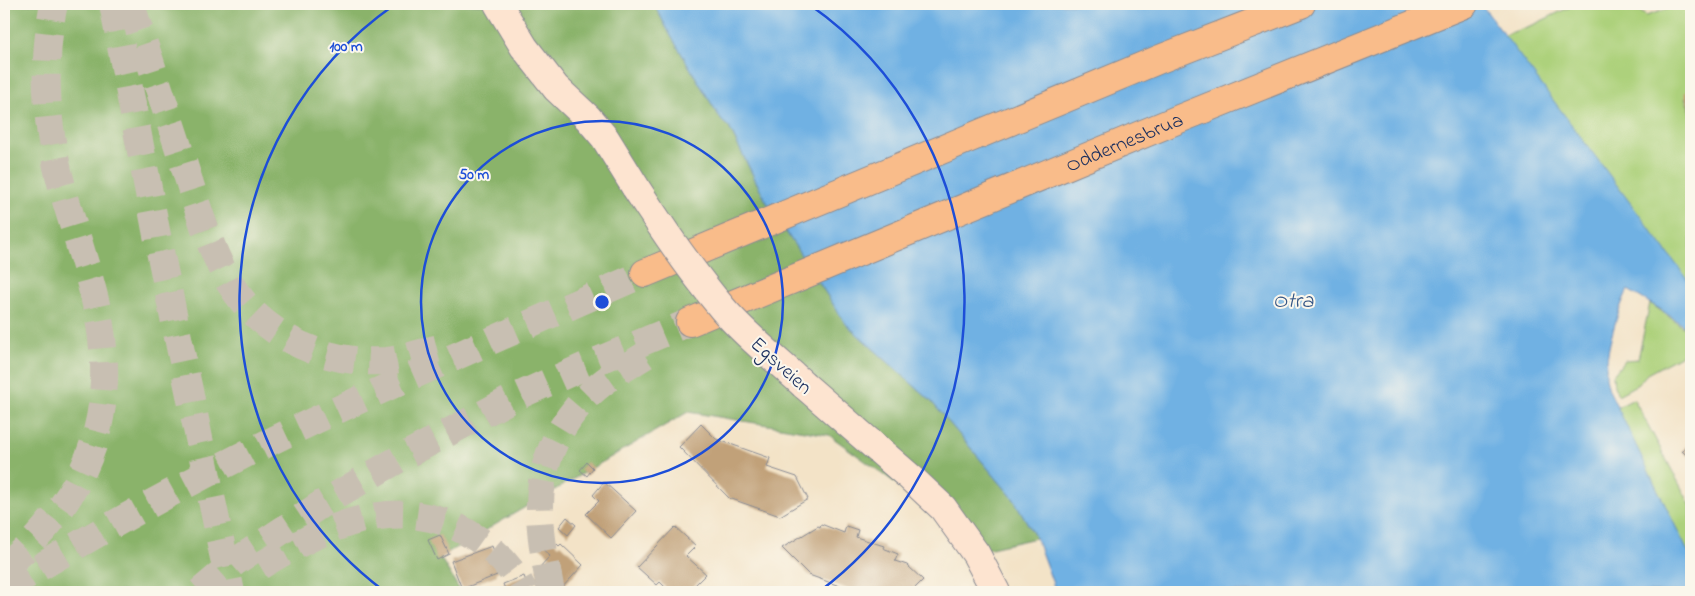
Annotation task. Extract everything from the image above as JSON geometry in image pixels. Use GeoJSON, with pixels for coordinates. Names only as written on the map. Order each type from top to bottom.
{"type":"FeatureCollection","features":[{"type":"Feature","properties":{"kind":"highway"},"geometry":{"type":"LineString","coordinates":[[645,273],[738,236],[1160,59],[1301,4]]}},
{"type":"Feature","properties":{"kind":"highway","name":"Oddernesbrua"},"geometry":{"type":"LineString","coordinates":[[690,322],[1178,119],[1464,4]]}},
{"type":"Feature","properties":{"kind":"street","name":"Egsveien"},"geometry":{"type":"LineString","coordinates":[[498,4],[541,71],[588,118],[605,138],[668,238],[724,310],[804,385],[943,508],[976,554],[996,592]]}},
{"type":"Feature","properties":{"kind":"green space"},"geometry":{"type":"Polygon","coordinates":[[[4,4],[654,4],[722,121],[729,127],[766,201],[846,324],[931,401],[1013,498],[1036,538],[987,549],[829,435],[688,412],[440,557],[461,592],[4,592],[4,4]]]}},
{"type":"Feature","properties":{"kind":"green space"},"geometry":{"type":"Polygon","coordinates":[[[1576,4],[1629,4],[1646,16],[1682,4],[1691,4],[1691,96],[1685,98],[1691,112],[1691,292],[1502,36],[1535,24],[1576,4]]]}},
{"type":"Feature","properties":{"kind":"green space"},"geometry":{"type":"Polygon","coordinates":[[[1650,303],[1691,333],[1691,350],[1647,374],[1638,384],[1618,395],[1614,386],[1613,375],[1625,360],[1638,359],[1650,303]]]}},
{"type":"Feature","properties":{"kind":"green space"},"geometry":{"type":"Polygon","coordinates":[[[1634,399],[1691,506],[1691,563],[1616,408],[1634,399]]]}},
{"type":"Feature","properties":{"kind":"water","name":"Otra"},"geometry":{"type":"Polygon","coordinates":[[[654,4],[1481,4],[1691,284],[1691,331],[1660,309],[1628,290],[1613,331],[1606,375],[1609,390],[1691,558],[1691,592],[1056,592],[1036,538],[1013,498],[931,401],[846,324],[766,201],[729,127],[722,121],[654,4]]]}},
{"type":"Feature","properties":{"kind":"building"},"geometry":{"type":"Polygon","coordinates":[[[1691,90],[1691,111],[1684,93],[1691,90]]]}},
{"type":"Feature","properties":{"kind":"building"},"geometry":{"type":"Polygon","coordinates":[[[701,424],[716,439],[770,458],[767,467],[797,477],[808,499],[780,516],[729,498],[679,447],[701,424]]]}},
{"type":"Feature","properties":{"kind":"building"},"geometry":{"type":"Polygon","coordinates":[[[1691,440],[1691,459],[1682,451],[1691,440]]]}},
{"type":"Feature","properties":{"kind":"building"},"geometry":{"type":"Polygon","coordinates":[[[587,462],[593,468],[587,476],[580,470],[587,462]]]}},
{"type":"Feature","properties":{"kind":"building"},"geometry":{"type":"Polygon","coordinates":[[[604,482],[636,511],[611,538],[586,514],[599,501],[593,495],[604,482]]]}},
{"type":"Feature","properties":{"kind":"building"},"geometry":{"type":"Polygon","coordinates":[[[567,517],[576,525],[568,535],[559,527],[567,517]]]}},
{"type":"Feature","properties":{"kind":"building"},"geometry":{"type":"Polygon","coordinates":[[[821,524],[844,533],[846,526],[858,530],[856,537],[884,546],[883,548],[898,554],[895,561],[907,565],[923,580],[911,592],[856,592],[809,575],[782,548],[818,526],[820,527],[821,524]]]}},
{"type":"Feature","properties":{"kind":"building"},"geometry":{"type":"Polygon","coordinates":[[[675,527],[696,546],[686,556],[706,574],[688,592],[670,592],[660,582],[657,585],[637,567],[675,527]]]}},
{"type":"Feature","properties":{"kind":"building"},"geometry":{"type":"Polygon","coordinates":[[[440,535],[449,554],[437,560],[428,540],[440,535]]]}},
{"type":"Feature","properties":{"kind":"building"},"geometry":{"type":"Polygon","coordinates":[[[550,537],[559,546],[561,544],[583,565],[559,591],[550,582],[545,587],[535,577],[540,573],[537,570],[550,556],[540,547],[550,537]]]}},
{"type":"Feature","properties":{"kind":"building"},"geometry":{"type":"Polygon","coordinates":[[[492,546],[499,564],[496,565],[499,571],[496,572],[497,575],[462,589],[451,561],[492,546]]]}},
{"type":"Feature","properties":{"kind":"building"},"geometry":{"type":"Polygon","coordinates":[[[524,576],[530,592],[506,592],[503,584],[524,576]]]}},
{"type":"Feature","properties":{"kind":"tunnel"},"geometry":{"type":"LineString","coordinates":[[4,568],[34,540],[59,510],[79,479],[92,447],[101,412],[104,375],[102,337],[94,296],[63,191],[50,128],[47,66],[49,34],[54,4]]}},
{"type":"Feature","properties":{"kind":"tunnel"},"geometry":{"type":"LineString","coordinates":[[113,4],[160,251],[231,592]]}},
{"type":"Feature","properties":{"kind":"tunnel"},"geometry":{"type":"LineString","coordinates":[[131,4],[209,238],[229,282],[243,301],[259,318],[277,332],[318,352],[340,358],[363,361],[387,361],[445,347]]}},
{"type":"Feature","properties":{"kind":"tunnel"},"geometry":{"type":"LineString","coordinates":[[4,589],[143,508],[286,434],[465,352],[645,273]]}},
{"type":"Feature","properties":{"kind":"tunnel"},"geometry":{"type":"LineString","coordinates":[[200,592],[235,562],[323,503],[404,456],[511,399],[690,322]]}},
{"type":"Feature","properties":{"kind":"tunnel"},"geometry":{"type":"LineString","coordinates":[[551,592],[540,519],[541,490],[550,454],[557,437],[578,406],[610,377],[647,354]]}},
{"type":"Feature","properties":{"kind":"tunnel"},"geometry":{"type":"LineString","coordinates":[[260,566],[285,551],[337,527],[364,519],[391,515],[418,516],[446,522],[481,541],[496,553],[515,575],[524,592]]}}]}
